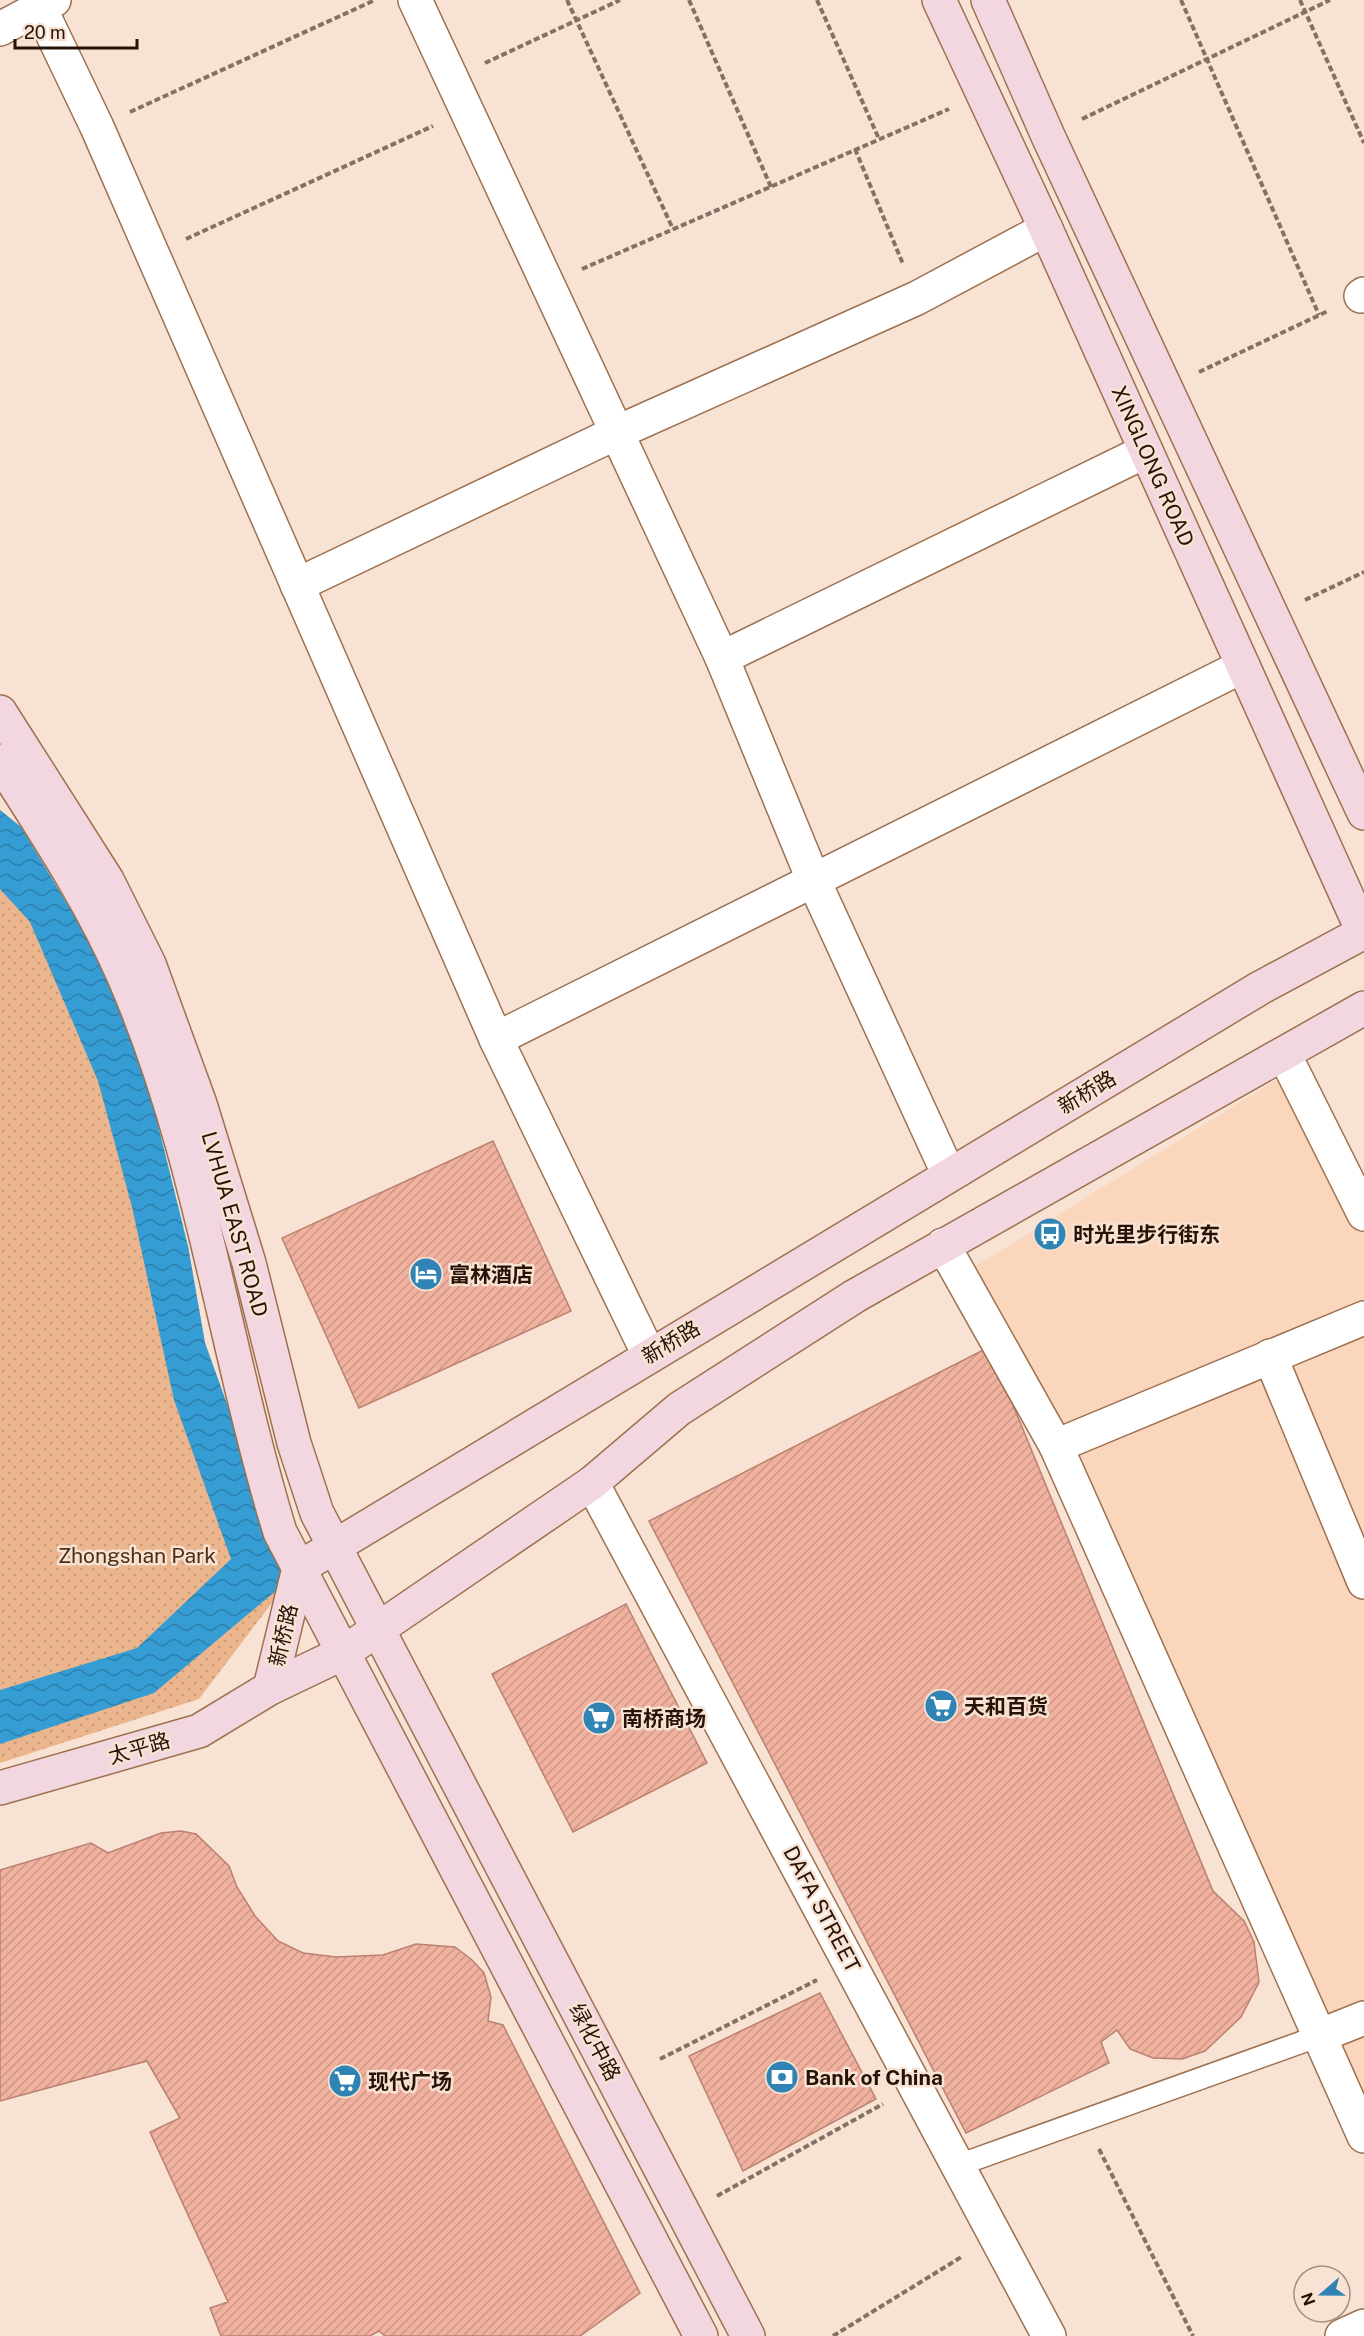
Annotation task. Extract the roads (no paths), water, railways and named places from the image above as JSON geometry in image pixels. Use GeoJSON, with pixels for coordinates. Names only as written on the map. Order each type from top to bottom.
{"type":"FeatureCollection","features":[{"type":"Feature","properties":{"kind":"main road","name":"XINGLONG ROAD"},"geometry":{"type":"LineString","coordinates":[[939,0],[1046,229],[1364,933]]}},
{"type":"Feature","properties":{"kind":"main road","name":"XINGLONG ROAD"},"geometry":{"type":"LineString","coordinates":[[988,0],[1048,136],[1364,813]]}},
{"type":"Feature","properties":{"kind":"main road","name":"LVHUA EAST ROAD"},"geometry":{"type":"LineString","coordinates":[[0,712],[107,880],[149,964],[200,1104],[249,1263],[294,1443],[317,1513],[442,1748]]}},
{"type":"Feature","properties":{"kind":"main road","name":"LVHUA EAST ROAD"},"geometry":{"type":"LineString","coordinates":[[0,761],[77,883],[124,978],[175,1116],[257,1456],[280,1532],[405,1774]]}},
{"type":"Feature","properties":{"kind":"main road","name":"新桥路"},"geometry":{"type":"LineString","coordinates":[[270,1689],[299,1568],[1260,988],[1364,933]]}},
{"type":"Feature","properties":{"kind":"main road","name":"新桥路"},"geometry":{"type":"LineString","coordinates":[[270,1689],[343,1653],[379,1629],[592,1483],[679,1409],[855,1296],[1364,1008]]}},
{"type":"Feature","properties":{"kind":"main road","name":"太平路"},"geometry":{"type":"LineString","coordinates":[[0,1788],[199,1731],[270,1689]]}},
{"type":"Feature","properties":{"kind":"main road","name":"绿化中路"},"geometry":{"type":"LineString","coordinates":[[442,1748],[748,2336]]}},
{"type":"Feature","properties":{"kind":"main road","name":"绿化中路"},"geometry":{"type":"LineString","coordinates":[[405,1774],[701,2336]]}},
{"type":"Feature","properties":{"kind":"street"},"geometry":{"type":"LineString","coordinates":[[415,0],[722,658],[813,879],[949,1175]]}},
{"type":"Feature","properties":{"kind":"street"},"geometry":{"type":"LineString","coordinates":[[0,29],[47,4],[97,127],[496,1039],[649,1355]]}},
{"type":"Feature","properties":{"kind":"street"},"geometry":{"type":"LineString","coordinates":[[297,585],[618,432],[917,298],[1046,229]]}},
{"type":"Feature","properties":{"kind":"street"},"geometry":{"type":"LineString","coordinates":[[722,658],[1146,451]]}},
{"type":"Feature","properties":{"kind":"street"},"geometry":{"type":"LineString","coordinates":[[496,1039],[1243,666]]}},
{"type":"Feature","properties":{"kind":"street"},"geometry":{"type":"LineString","coordinates":[[1292,1070],[1364,1214]]}},
{"type":"Feature","properties":{"kind":"street"},"geometry":{"type":"LineString","coordinates":[[943,1245],[1056,1446],[1364,2136]]}},
{"type":"Feature","properties":{"kind":"street"},"geometry":{"type":"LineString","coordinates":[[1056,1446],[1364,1318]]}},
{"type":"Feature","properties":{"kind":"street"},"geometry":{"type":"LineString","coordinates":[[1270,1356],[1364,1582]]}},
{"type":"Feature","properties":{"kind":"street","name":"DAFA STREET"},"geometry":{"type":"LineString","coordinates":[[592,1483],[1049,2336]]}},
{"type":"Feature","properties":{"kind":"street"},"geometry":{"type":"LineString","coordinates":[[1319,2036],[1364,2018]]}},
{"type":"Feature","properties":{"kind":"street"},"geometry":{"type":"LineString","coordinates":[[1342,2336],[1364,2326]]}},
{"type":"Feature","properties":{"kind":"lane"},"geometry":{"type":"LineString","coordinates":[[959,2165],[1319,2036]]}},
{"type":"Feature","properties":{"kind":"water"},"geometry":{"type":"Polygon","coordinates":[[[0,810],[21,827],[101,960],[144,1068],[188,1246],[205,1343],[290,1579],[154,1693],[0,1744],[0,1690],[137,1648],[231,1559],[174,1400],[132,1207],[98,1081],[30,922],[0,889],[0,810]]]}},
{"type":"Feature","properties":{"kind":"place","name":"时光里步行街东"},"geometry":{"type":"Point","coordinates":[1050,1234]}},
{"type":"Feature","properties":{"kind":"place","name":"富林酒店"},"geometry":{"type":"Point","coordinates":[426,1274]}},
{"type":"Feature","properties":{"kind":"place","name":"天和百货"},"geometry":{"type":"Point","coordinates":[941,1706]}},
{"type":"Feature","properties":{"kind":"place","name":"南桥商场"},"geometry":{"type":"Point","coordinates":[599,1718]}},
{"type":"Feature","properties":{"kind":"place","name":"Bank of China"},"geometry":{"type":"Point","coordinates":[782,2077]}},
{"type":"Feature","properties":{"kind":"place","name":"现代广场"},"geometry":{"type":"Point","coordinates":[345,2081]}},
{"type":"Feature","properties":{"kind":"park label","name":"Zhongshan Park"},"geometry":{"type":"Point","coordinates":[137,1555]}}]}
